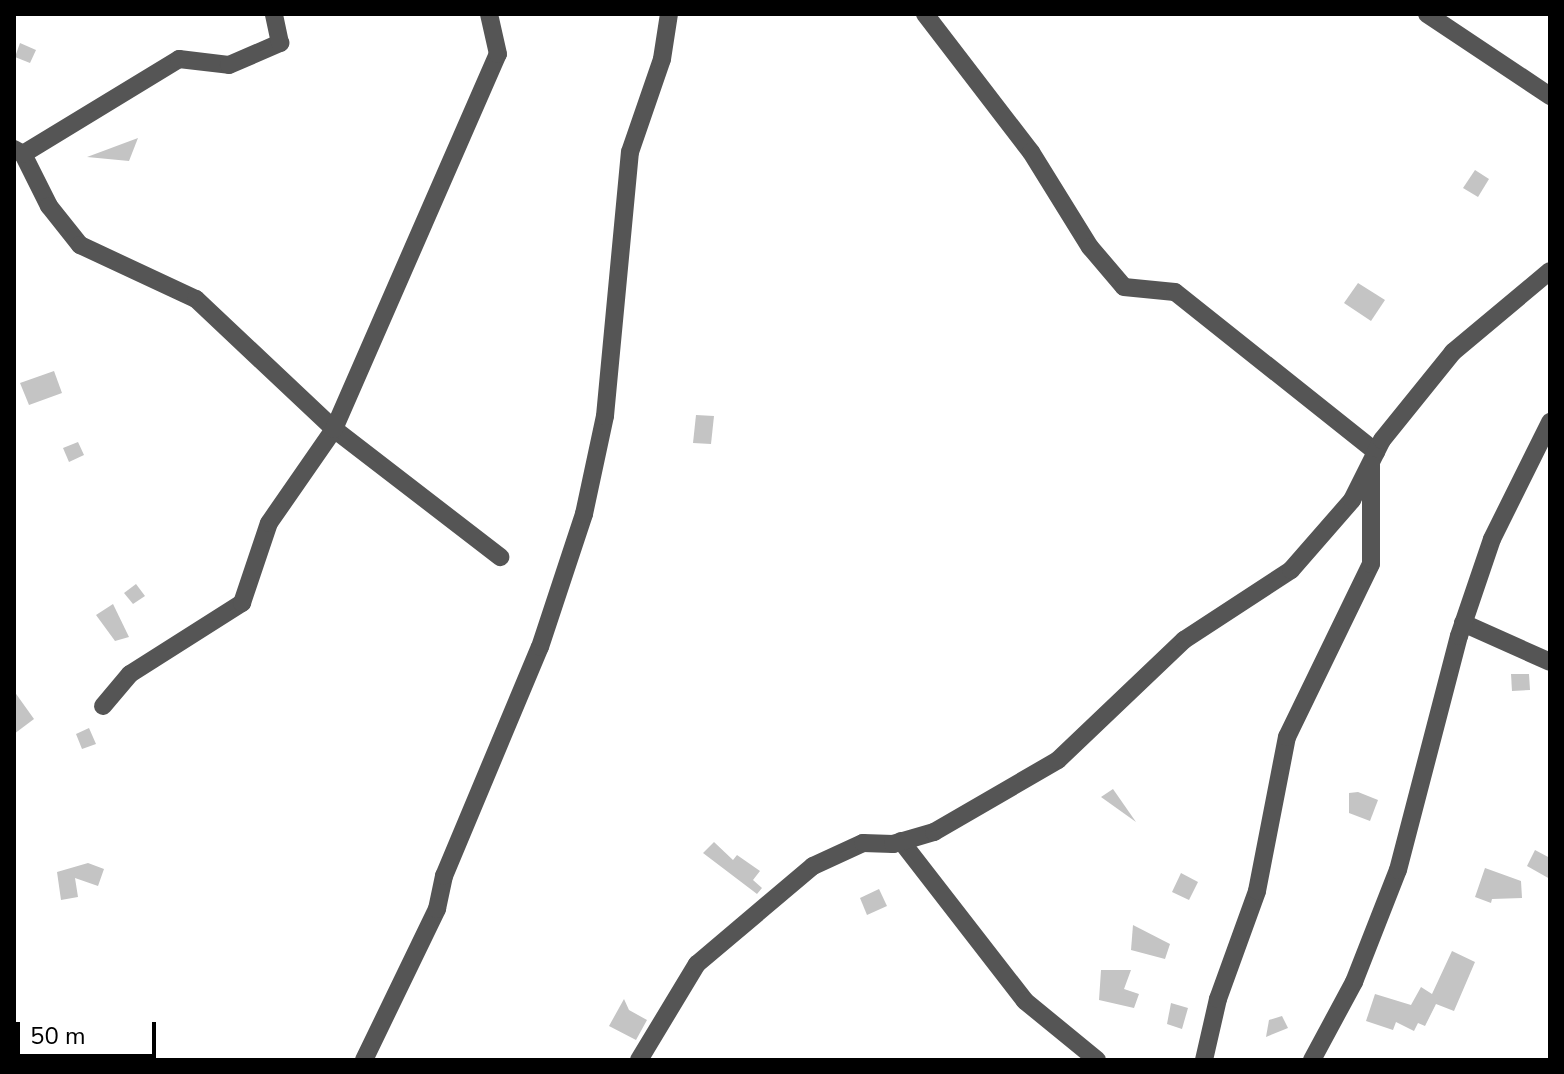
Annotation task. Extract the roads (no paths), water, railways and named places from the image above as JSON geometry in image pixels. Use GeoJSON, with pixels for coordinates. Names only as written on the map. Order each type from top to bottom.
{"type":"FeatureCollection","features":[{"type":"Feature","properties":{"kind":"street"},"geometry":{"type":"LineString","coordinates":[[274,14],[280,43],[229,65],[179,59],[19,152],[49,206],[80,245],[162,279],[196,299],[334,429],[500,557]]}},
{"type":"Feature","properties":{"kind":"street"},"geometry":{"type":"LineString","coordinates":[[103,706],[130,674],[242,603],[269,523],[334,429],[498,54],[489,14]]}},
{"type":"Feature","properties":{"kind":"street"},"geometry":{"type":"LineString","coordinates":[[364,1060],[437,909],[459,835],[540,647],[584,514],[605,416],[630,152],[662,59],[669,14]]}},
{"type":"Feature","properties":{"kind":"street"},"geometry":{"type":"LineString","coordinates":[[925,14],[1031,152],[1090,247],[1124,287],[1175,292],[1373,457]]}},
{"type":"Feature","properties":{"kind":"street"},"geometry":{"type":"LineString","coordinates":[[1427,14],[1550,96]]}},
{"type":"Feature","properties":{"kind":"street"},"geometry":{"type":"LineString","coordinates":[[639,1060],[697,964],[757,908],[813,866],[863,843],[901,841],[934,832],[1058,760],[1184,640],[1291,570],[1352,500],[1373,457],[1453,352],[1550,271]]}},
{"type":"Feature","properties":{"kind":"street"},"geometry":{"type":"LineString","coordinates":[[1312,1060],[1354,982],[1398,870],[1463,623],[1492,539],[1550,422]]}},
{"type":"Feature","properties":{"kind":"street"},"geometry":{"type":"LineString","coordinates":[[1204,1060],[1218,999],[1257,891],[1287,737],[1371,564],[1373,457]]}},
{"type":"Feature","properties":{"kind":"street"},"geometry":{"type":"LineString","coordinates":[[1463,623],[1550,662]]}},
{"type":"Feature","properties":{"kind":"street"},"geometry":{"type":"LineString","coordinates":[[901,841],[1025,1001],[1097,1060]]}}]}
